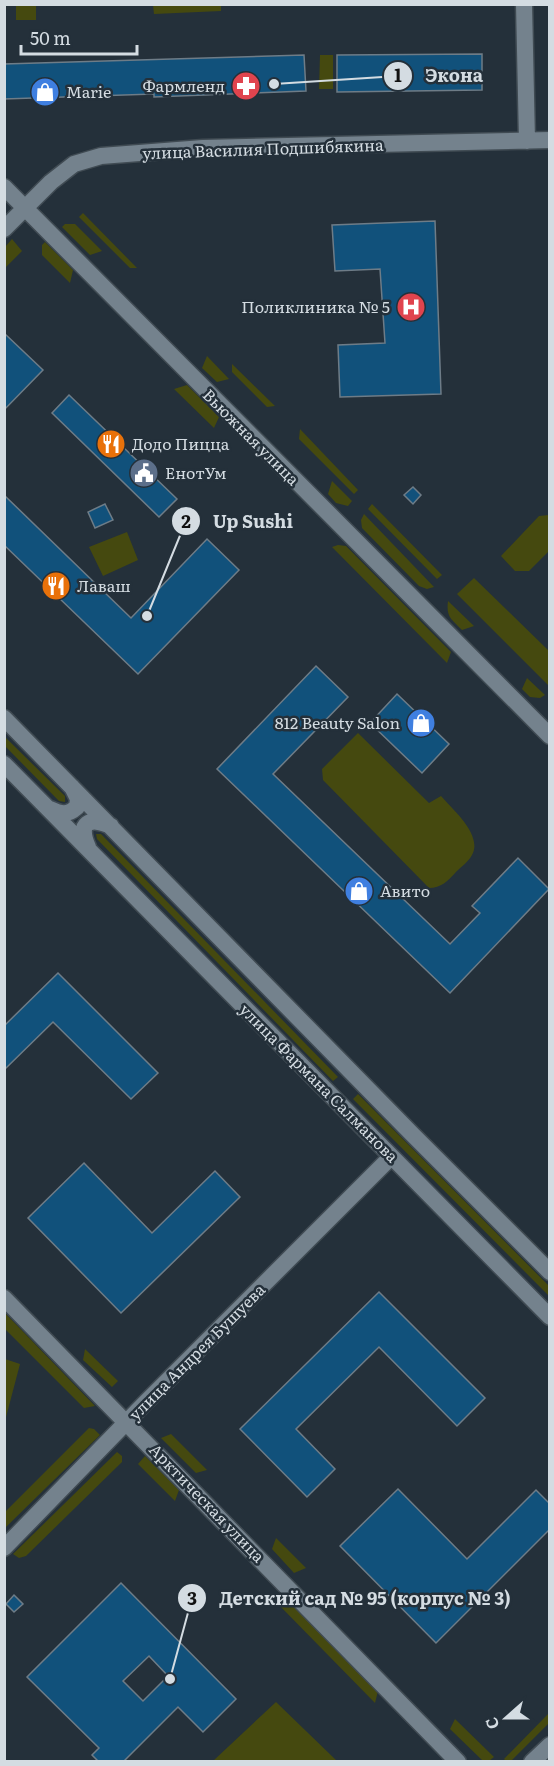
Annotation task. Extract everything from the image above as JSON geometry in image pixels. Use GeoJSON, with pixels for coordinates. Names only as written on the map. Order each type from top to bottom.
{"type":"FeatureCollection","features":[{"type":"Feature","properties":{"kind":"street"},"geometry":{"type":"LineString","coordinates":[[524,4],[527,141]]}},
{"type":"Feature","properties":{"kind":"street","name":"улица Василия Подшибякина"},"geometry":{"type":"LineString","coordinates":[[4,229],[51,182],[74,164],[101,156],[203,148],[549,140]]}},
{"type":"Feature","properties":{"kind":"street","name":"Вьюжная улица"},"geometry":{"type":"LineString","coordinates":[[4,187],[549,736]]}},
{"type":"Feature","properties":{"kind":"street","name":"улица Фармана Салманова"},"geometry":{"type":"LineString","coordinates":[[4,718],[549,1272]]}},
{"type":"Feature","properties":{"kind":"street","name":"улица Фармана Салманова"},"geometry":{"type":"LineString","coordinates":[[4,764],[549,1317]]}},
{"type":"Feature","properties":{"kind":"street"},"geometry":{"type":"LineString","coordinates":[[49,809],[63,814],[71,813],[77,807],[78,799],[72,786]]}},
{"type":"Feature","properties":{"kind":"street"},"geometry":{"type":"LineString","coordinates":[[88,848],[82,834],[84,826],[90,821],[98,820],[112,827]]}},
{"type":"Feature","properties":{"kind":"street","name":"улица Андрея Бушуева"},"geometry":{"type":"LineString","coordinates":[[4,1548],[391,1157]]}},
{"type":"Feature","properties":{"kind":"street","name":"Арктическая улица"},"geometry":{"type":"LineString","coordinates":[[4,1298],[458,1761]]}},
{"type":"Feature","properties":{"kind":"street"},"geometry":{"type":"LineString","coordinates":[[532,1761],[549,1745]]}},
{"type":"Feature","properties":{"kind":"green space"},"geometry":{"type":"Polygon","coordinates":[[[16,5],[36,5],[36,20],[16,20],[16,5]]]}},
{"type":"Feature","properties":{"kind":"green space"},"geometry":{"type":"Polygon","coordinates":[[[153,5],[221,5],[221,11],[154,14],[153,5]]]}},
{"type":"Feature","properties":{"kind":"green space"},"geometry":{"type":"Polygon","coordinates":[[[320,55],[333,55],[333,89],[319,89],[320,55]]]}},
{"type":"Feature","properties":{"kind":"green space"},"geometry":{"type":"Polygon","coordinates":[[[83,213],[137,268],[130,268],[79,217],[83,213]]]}},
{"type":"Feature","properties":{"kind":"green space"},"geometry":{"type":"Polygon","coordinates":[[[65,224],[75,224],[102,251],[90,255],[62,227],[65,224]]]}},
{"type":"Feature","properties":{"kind":"green space"},"geometry":{"type":"Polygon","coordinates":[[[12,239],[22,251],[5,268],[5,247],[12,239]]]}},
{"type":"Feature","properties":{"kind":"green space"},"geometry":{"type":"Polygon","coordinates":[[[45,242],[73,270],[70,283],[42,255],[42,245],[45,242]]]}},
{"type":"Feature","properties":{"kind":"green space"},"geometry":{"type":"Polygon","coordinates":[[[207,356],[229,379],[217,382],[202,368],[207,356]]]}},
{"type":"Feature","properties":{"kind":"green space"},"geometry":{"type":"Polygon","coordinates":[[[232,364],[275,406],[267,407],[232,372],[232,364]]]}},
{"type":"Feature","properties":{"kind":"green space"},"geometry":{"type":"Polygon","coordinates":[[[187,385],[219,417],[214,428],[174,389],[187,385]]]}},
{"type":"Feature","properties":{"kind":"green space"},"geometry":{"type":"Polygon","coordinates":[[[300,429],[358,490],[354,494],[299,439],[300,429]]]}},
{"type":"Feature","properties":{"kind":"green space"},"geometry":{"type":"Polygon","coordinates":[[[332,481],[352,501],[348,506],[336,503],[328,494],[332,481]]]}},
{"type":"Feature","properties":{"kind":"green space"},"geometry":{"type":"Polygon","coordinates":[[[372,504],[442,575],[437,579],[368,509],[372,504]]]}},
{"type":"Feature","properties":{"kind":"green space"},"geometry":{"type":"Polygon","coordinates":[[[364,514],[434,587],[427,589],[419,586],[362,528],[361,520],[364,514]]]}},
{"type":"Feature","properties":{"kind":"green space"},"geometry":{"type":"Polygon","coordinates":[[[549,515],[549,551],[529,571],[515,571],[501,556],[539,516],[549,515]]]}},
{"type":"Feature","properties":{"kind":"green space"},"geometry":{"type":"Polygon","coordinates":[[[127,532],[138,560],[103,576],[89,547],[127,532]]]}},
{"type":"Feature","properties":{"kind":"green space"},"geometry":{"type":"Polygon","coordinates":[[[346,546],[451,652],[447,663],[332,547],[346,546]]]}},
{"type":"Feature","properties":{"kind":"green space"},"geometry":{"type":"Polygon","coordinates":[[[474,578],[549,651],[549,686],[457,594],[474,578]]]}},
{"type":"Feature","properties":{"kind":"green space"},"geometry":{"type":"Polygon","coordinates":[[[448,601],[474,626],[462,630],[450,617],[448,601]]]}},
{"type":"Feature","properties":{"kind":"green space"},"geometry":{"type":"Polygon","coordinates":[[[527,678],[545,695],[540,698],[530,697],[522,689],[527,678]]]}},
{"type":"Feature","properties":{"kind":"green space"},"geometry":{"type":"Polygon","coordinates":[[[358,733],[429,803],[441,796],[470,831],[474,847],[472,855],[441,885],[429,888],[323,780],[322,769],[358,733]]]}},
{"type":"Feature","properties":{"kind":"green space"},"geometry":{"type":"Polygon","coordinates":[[[4,736],[65,796],[65,802],[59,801],[5,746],[4,736]]]}},
{"type":"Feature","properties":{"kind":"green space"},"geometry":{"type":"Polygon","coordinates":[[[96,834],[101,834],[338,1077],[333,1081],[97,839],[96,834]]]}},
{"type":"Feature","properties":{"kind":"green space"},"geometry":{"type":"Polygon","coordinates":[[[358,1094],[549,1286],[549,1296],[353,1099],[358,1094]]]}},
{"type":"Feature","properties":{"kind":"green space"},"geometry":{"type":"Polygon","coordinates":[[[5,1313],[95,1406],[84,1408],[5,1329],[5,1313]]]}},
{"type":"Feature","properties":{"kind":"green space"},"geometry":{"type":"Polygon","coordinates":[[[85,1349],[118,1381],[112,1387],[83,1360],[85,1349]]]}},
{"type":"Feature","properties":{"kind":"green space"},"geometry":{"type":"Polygon","coordinates":[[[4,1359],[20,1364],[5,1421],[4,1359]]]}},
{"type":"Feature","properties":{"kind":"green space"},"geometry":{"type":"Polygon","coordinates":[[[89,1428],[94,1429],[100,1435],[5,1528],[5,1512],[89,1428]]]}},
{"type":"Feature","properties":{"kind":"green space"},"geometry":{"type":"Polygon","coordinates":[[[171,1434],[207,1470],[196,1473],[161,1438],[171,1434]]]}},
{"type":"Feature","properties":{"kind":"green space"},"geometry":{"type":"Polygon","coordinates":[[[117,1452],[122,1456],[122,1462],[26,1556],[19,1558],[13,1554],[117,1452]]]}},
{"type":"Feature","properties":{"kind":"green space"},"geometry":{"type":"Polygon","coordinates":[[[145,1456],[179,1490],[175,1501],[138,1464],[145,1456]]]}},
{"type":"Feature","properties":{"kind":"green space"},"geometry":{"type":"Polygon","coordinates":[[[276,1538],[306,1568],[294,1573],[272,1549],[276,1538]]]}},
{"type":"Feature","properties":{"kind":"green space"},"geometry":{"type":"Polygon","coordinates":[[[289,1601],[378,1691],[375,1703],[278,1604],[289,1601]]]}},
{"type":"Feature","properties":{"kind":"green space"},"geometry":{"type":"Polygon","coordinates":[[[276,1702],[337,1761],[213,1761],[276,1702]]]}},
{"type":"Feature","properties":{"kind":"green space"},"geometry":{"type":"Polygon","coordinates":[[[549,1713],[549,1723],[511,1761],[506,1761],[504,1759],[549,1713]]]}},
{"type":"Feature","properties":{"kind":"green space"},"geometry":{"type":"Polygon","coordinates":[[[455,1719],[494,1757],[489,1761],[483,1761],[450,1729],[455,1719]]]}},
{"type":"Feature","properties":{"kind":"building"},"geometry":{"type":"Polygon","coordinates":[[[482,54],[482,90],[337,92],[337,55],[482,54]]]}},
{"type":"Feature","properties":{"kind":"building"},"geometry":{"type":"Polygon","coordinates":[[[304,55],[306,91],[154,97],[154,94],[4,99],[4,64],[304,55]]]}},
{"type":"Feature","properties":{"kind":"building","name":"Поликлиника № 5"},"geometry":{"type":"Polygon","coordinates":[[[435,221],[441,394],[340,397],[338,345],[385,343],[380,269],[335,271],[332,225],[435,221]]]}},
{"type":"Feature","properties":{"kind":"building"},"geometry":{"type":"Polygon","coordinates":[[[4,333],[43,370],[4,410],[4,333]]]}},
{"type":"Feature","properties":{"kind":"building"},"geometry":{"type":"Polygon","coordinates":[[[69,395],[177,499],[159,517],[52,413],[69,395]]]}},
{"type":"Feature","properties":{"kind":"building"},"geometry":{"type":"Polygon","coordinates":[[[413,487],[421,495],[413,504],[404,495],[413,487]]]}},
{"type":"Feature","properties":{"kind":"building"},"geometry":{"type":"Polygon","coordinates":[[[4,495],[131,618],[207,539],[239,570],[138,674],[4,545],[4,495]]]}},
{"type":"Feature","properties":{"kind":"building"},"geometry":{"type":"Polygon","coordinates":[[[105,504],[113,520],[95,528],[88,512],[105,504]]]}},
{"type":"Feature","properties":{"kind":"building"},"geometry":{"type":"Polygon","coordinates":[[[316,666],[348,697],[273,774],[450,944],[480,913],[472,906],[518,858],[549,889],[450,993],[217,769],[316,666]]]}},
{"type":"Feature","properties":{"kind":"building"},"geometry":{"type":"Polygon","coordinates":[[[397,694],[449,744],[422,773],[370,723],[397,694]]]}},
{"type":"Feature","properties":{"kind":"building"},"geometry":{"type":"Polygon","coordinates":[[[58,973],[158,1073],[131,1099],[53,1022],[4,1070],[4,1026],[58,973]]]}},
{"type":"Feature","properties":{"kind":"building"},"geometry":{"type":"Polygon","coordinates":[[[84,1163],[152,1233],[215,1171],[240,1197],[121,1313],[28,1218],[84,1163]]]}},
{"type":"Feature","properties":{"kind":"building"},"geometry":{"type":"Polygon","coordinates":[[[379,1292],[485,1398],[457,1426],[379,1347],[296,1429],[335,1469],[307,1497],[240,1429],[379,1292]]]}},
{"type":"Feature","properties":{"kind":"building"},"geometry":{"type":"Polygon","coordinates":[[[398,1489],[467,1559],[536,1490],[549,1503],[549,1530],[436,1643],[340,1546],[398,1489]]]}},
{"type":"Feature","properties":{"kind":"building"},"geometry":{"type":"Polygon","coordinates":[[[121,1583],[236,1699],[203,1732],[178,1707],[124,1761],[98,1761],[92,1755],[99,1748],[27,1677],[121,1583]],[[149,1656],[123,1681],[143,1701],[168,1676],[149,1656]]]}},
{"type":"Feature","properties":{"kind":"building"},"geometry":{"type":"Polygon","coordinates":[[[14,1595],[23,1604],[14,1612],[6,1604],[14,1595]]]}},
{"type":"Feature","properties":{"kind":"place","name":"Экона"},"geometry":{"type":"Point","coordinates":[274,84]}},
{"type":"Feature","properties":{"kind":"place","name":"Фармленд"},"geometry":{"type":"Point","coordinates":[246,86]}},
{"type":"Feature","properties":{"kind":"place","name":"Marie"},"geometry":{"type":"Point","coordinates":[45,92]}},
{"type":"Feature","properties":{"kind":"place","name":"Поликлиника № 5"},"geometry":{"type":"Point","coordinates":[411,307]}},
{"type":"Feature","properties":{"kind":"place","name":"Додо Пицца"},"geometry":{"type":"Point","coordinates":[111,444]}},
{"type":"Feature","properties":{"kind":"place","name":"ЕнотУм"},"geometry":{"type":"Point","coordinates":[144,473]}},
{"type":"Feature","properties":{"kind":"place","name":"Лаваш"},"geometry":{"type":"Point","coordinates":[56,586]}},
{"type":"Feature","properties":{"kind":"place","name":"Up Sushi"},"geometry":{"type":"Point","coordinates":[147,616]}},
{"type":"Feature","properties":{"kind":"place","name":"812 Beauty Salon"},"geometry":{"type":"Point","coordinates":[421,723]}},
{"type":"Feature","properties":{"kind":"place","name":"Авито"},"geometry":{"type":"Point","coordinates":[359,891]}},
{"type":"Feature","properties":{"kind":"place","name":"Детский сад № 95 (корпус № 3)"},"geometry":{"type":"Point","coordinates":[170,1679]}}]}
